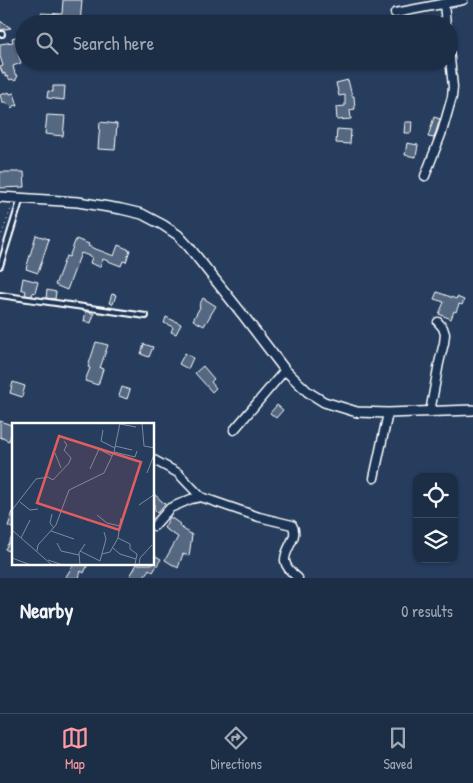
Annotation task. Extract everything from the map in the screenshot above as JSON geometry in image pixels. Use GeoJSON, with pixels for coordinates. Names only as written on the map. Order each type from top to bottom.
{"type":"FeatureCollection","features":[{"type":"Feature","properties":{"kind":"street"},"geometry":{"type":"LineString","coordinates":[[395,13],[463,0]]}},
{"type":"Feature","properties":{"kind":"street"},"geometry":{"type":"LineString","coordinates":[[444,4],[445,15]]}},
{"type":"Feature","properties":{"kind":"street"},"geometry":{"type":"LineString","coordinates":[[425,176],[442,132],[452,97],[451,70]]}},
{"type":"Feature","properties":{"kind":"street"},"geometry":{"type":"LineString","coordinates":[[0,197],[78,202],[120,209],[142,214],[163,225],[178,235],[189,247],[244,315],[285,370],[308,392],[324,402],[357,412],[388,413],[473,410]]}},
{"type":"Feature","properties":{"kind":"street"},"geometry":{"type":"LineString","coordinates":[[430,412],[445,334],[438,322]]}},
{"type":"Feature","properties":{"kind":"street"},"geometry":{"type":"LineString","coordinates":[[234,430],[285,370]]}},
{"type":"Feature","properties":{"kind":"street"},"geometry":{"type":"LineString","coordinates":[[374,478],[388,413]]}},
{"type":"Feature","properties":{"kind":"street"},"geometry":{"type":"LineString","coordinates":[[155,461],[178,473],[201,497],[292,526],[295,534],[285,562],[290,571],[298,578]]}},
{"type":"Feature","properties":{"kind":"street"},"geometry":{"type":"LineString","coordinates":[[155,525],[170,508],[201,497]]}},
{"type":"Feature","properties":{"kind":"lane"},"geometry":{"type":"LineString","coordinates":[[0,266],[18,198]]}},
{"type":"Feature","properties":{"kind":"lane"},"geometry":{"type":"LineString","coordinates":[[0,295],[146,316]]}},
{"type":"Feature","properties":{"kind":"path"},"geometry":{"type":"LineString","coordinates":[[0,239],[18,198]]}},
{"type":"Feature","properties":{"kind":"building"},"geometry":{"type":"Polygon","coordinates":[[[63,0],[82,0],[81,15],[41,15],[41,13],[62,14],[63,0]]]}},
{"type":"Feature","properties":{"kind":"building"},"geometry":{"type":"Polygon","coordinates":[[[0,21],[11,28],[0,30],[0,21]]]}},
{"type":"Feature","properties":{"kind":"building"},"geometry":{"type":"Polygon","coordinates":[[[15,37],[15,65],[13,66],[15,74],[18,76],[15,81],[10,80],[7,76],[5,77],[5,73],[3,74],[0,67],[3,66],[0,56],[0,44],[13,42],[12,38],[15,37]]]}},
{"type":"Feature","properties":{"kind":"building"},"geometry":{"type":"Polygon","coordinates":[[[348,80],[352,96],[354,96],[355,109],[350,110],[351,119],[337,120],[336,107],[345,106],[345,95],[339,96],[336,83],[348,80]]]}},
{"type":"Feature","properties":{"kind":"building"},"geometry":{"type":"Polygon","coordinates":[[[53,86],[65,86],[64,100],[47,98],[48,91],[53,92],[53,86]]]}},
{"type":"Feature","properties":{"kind":"building"},"geometry":{"type":"Polygon","coordinates":[[[9,92],[10,94],[14,93],[18,106],[14,105],[12,108],[5,102],[2,102],[0,95],[9,92]]]}},
{"type":"Feature","properties":{"kind":"building"},"geometry":{"type":"Polygon","coordinates":[[[47,115],[65,116],[63,136],[45,134],[47,115]]]}},
{"type":"Feature","properties":{"kind":"building"},"geometry":{"type":"Polygon","coordinates":[[[434,117],[440,119],[434,138],[428,137],[434,117]]]}},
{"type":"Feature","properties":{"kind":"building"},"geometry":{"type":"Polygon","coordinates":[[[100,122],[117,124],[115,150],[98,149],[100,122]]]}},
{"type":"Feature","properties":{"kind":"building"},"geometry":{"type":"Polygon","coordinates":[[[405,122],[412,122],[411,133],[404,133],[405,122]]]}},
{"type":"Feature","properties":{"kind":"building"},"geometry":{"type":"Polygon","coordinates":[[[337,129],[351,130],[350,144],[336,143],[337,129]]]}},
{"type":"Feature","properties":{"kind":"building"},"geometry":{"type":"Polygon","coordinates":[[[407,143],[418,145],[416,157],[405,155],[407,143]]]}},
{"type":"Feature","properties":{"kind":"building"},"geometry":{"type":"Polygon","coordinates":[[[0,172],[24,172],[25,187],[0,188],[0,172]]]}},
{"type":"Feature","properties":{"kind":"building"},"geometry":{"type":"Polygon","coordinates":[[[36,235],[49,239],[38,273],[26,269],[36,235]]]}},
{"type":"Feature","properties":{"kind":"building"},"geometry":{"type":"Polygon","coordinates":[[[76,239],[114,256],[118,245],[130,250],[126,262],[123,261],[121,266],[103,259],[100,267],[90,263],[92,257],[81,253],[67,290],[55,285],[66,256],[69,257],[76,239]]]}},
{"type":"Feature","properties":{"kind":"building"},"geometry":{"type":"Polygon","coordinates":[[[23,278],[38,282],[35,293],[33,292],[32,296],[25,295],[26,291],[21,289],[23,278]]]}},
{"type":"Feature","properties":{"kind":"building"},"geometry":{"type":"Polygon","coordinates":[[[47,290],[56,292],[55,299],[46,298],[47,290]]]}},
{"type":"Feature","properties":{"kind":"building"},"geometry":{"type":"Polygon","coordinates":[[[437,292],[464,300],[462,305],[459,304],[456,312],[454,311],[451,319],[439,314],[444,302],[434,299],[437,292]]]}},
{"type":"Feature","properties":{"kind":"building"},"geometry":{"type":"Polygon","coordinates":[[[112,294],[116,295],[113,304],[109,303],[112,294]]]}},
{"type":"Feature","properties":{"kind":"building"},"geometry":{"type":"Polygon","coordinates":[[[203,298],[216,306],[204,326],[193,320],[203,298]]]}},
{"type":"Feature","properties":{"kind":"building"},"geometry":{"type":"Polygon","coordinates":[[[86,311],[94,314],[91,323],[84,321],[86,311]]]}},
{"type":"Feature","properties":{"kind":"building"},"geometry":{"type":"Polygon","coordinates":[[[166,317],[181,324],[176,334],[171,332],[173,327],[164,323],[166,317]]]}},
{"type":"Feature","properties":{"kind":"building"},"geometry":{"type":"Polygon","coordinates":[[[96,342],[108,345],[100,368],[103,369],[98,385],[85,381],[96,342]]]}},
{"type":"Feature","properties":{"kind":"building"},"geometry":{"type":"Polygon","coordinates":[[[144,344],[153,347],[149,357],[141,354],[144,344]]]}},
{"type":"Feature","properties":{"kind":"building"},"geometry":{"type":"Polygon","coordinates":[[[185,353],[193,358],[188,369],[179,364],[185,353]]]}},
{"type":"Feature","properties":{"kind":"building"},"geometry":{"type":"Polygon","coordinates":[[[203,366],[214,379],[211,382],[216,388],[212,392],[195,373],[203,366]]]}},
{"type":"Feature","properties":{"kind":"building"},"geometry":{"type":"Polygon","coordinates":[[[13,382],[25,386],[22,397],[10,393],[13,382]]]}},
{"type":"Feature","properties":{"kind":"building"},"geometry":{"type":"Polygon","coordinates":[[[122,387],[130,390],[127,399],[119,396],[122,387]]]}},
{"type":"Feature","properties":{"kind":"building"},"geometry":{"type":"Polygon","coordinates":[[[277,405],[283,410],[276,418],[270,413],[277,405]]]}},
{"type":"Feature","properties":{"kind":"building"},"geometry":{"type":"Polygon","coordinates":[[[0,421],[12,425],[9,441],[0,437],[0,421]]]}},
{"type":"Feature","properties":{"kind":"building"},"geometry":{"type":"Polygon","coordinates":[[[155,495],[165,504],[157,513],[155,511],[155,495]]]}},
{"type":"Feature","properties":{"kind":"building"},"geometry":{"type":"Polygon","coordinates":[[[12,515],[12,528],[8,526],[12,515]]]}},
{"type":"Feature","properties":{"kind":"building"},"geometry":{"type":"Polygon","coordinates":[[[170,517],[192,535],[189,556],[183,554],[178,568],[165,560],[178,537],[164,528],[170,517]]]}},
{"type":"Feature","properties":{"kind":"building"},"geometry":{"type":"Polygon","coordinates":[[[12,537],[12,553],[5,549],[12,537]]]}},
{"type":"Feature","properties":{"kind":"building"},"geometry":{"type":"Polygon","coordinates":[[[155,556],[161,559],[153,572],[149,569],[143,578],[129,578],[136,566],[155,566],[155,556]]]}},
{"type":"Feature","properties":{"kind":"building"},"geometry":{"type":"Polygon","coordinates":[[[73,566],[87,566],[84,573],[81,571],[79,578],[65,578],[73,566]]]}}]}
